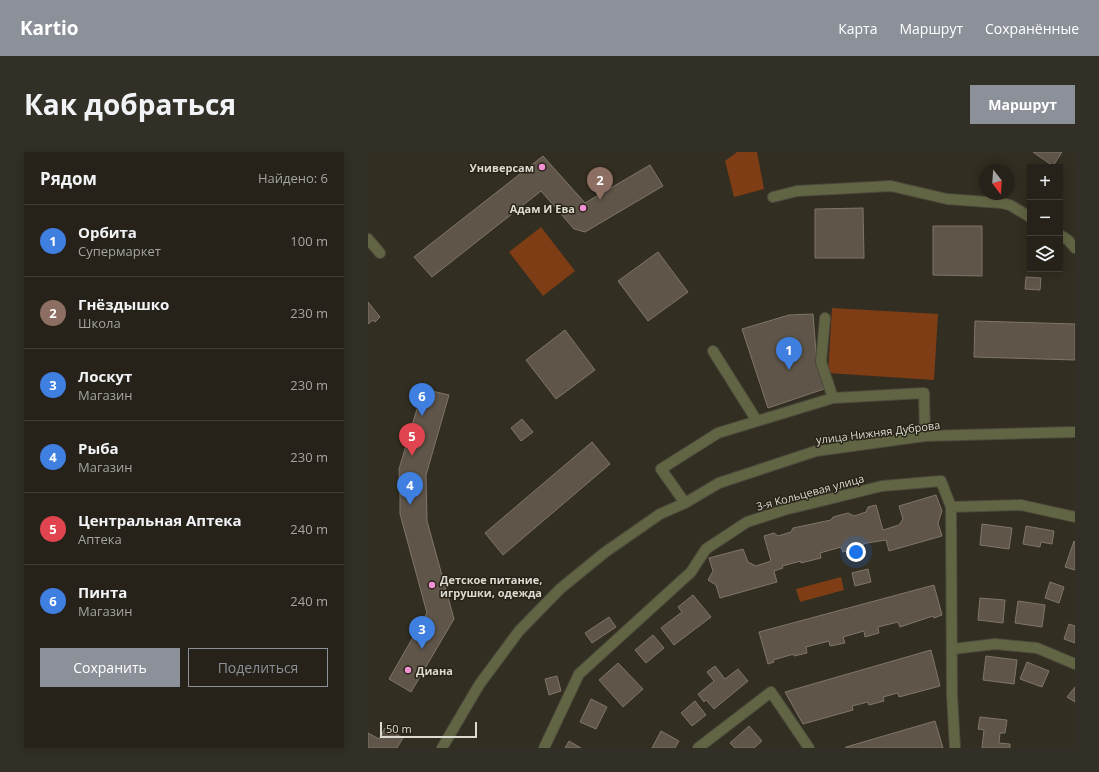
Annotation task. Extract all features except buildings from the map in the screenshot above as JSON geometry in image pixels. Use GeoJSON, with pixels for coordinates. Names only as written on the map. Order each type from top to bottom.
{"type":"FeatureCollection","features":[{"type":"Feature","properties":{"kind":"street"},"geometry":{"type":"LineString","coordinates":[[773,198],[797,191],[891,186],[947,199],[1001,202],[1010,205],[1027,215]]}},
{"type":"Feature","properties":{"kind":"street"},"geometry":{"type":"LineString","coordinates":[[1062,236],[1068,240],[1075,248]]}},
{"type":"Feature","properties":{"kind":"street"},"geometry":{"type":"LineString","coordinates":[[368,238],[380,253]]}},
{"type":"Feature","properties":{"kind":"street"},"geometry":{"type":"LineString","coordinates":[[825,318],[821,362],[833,398]]}},
{"type":"Feature","properties":{"kind":"street"},"geometry":{"type":"LineString","coordinates":[[713,351],[757,421]]}},
{"type":"Feature","properties":{"kind":"street"},"geometry":{"type":"LineString","coordinates":[[685,503],[661,469],[718,433],[833,398],[924,393],[925,436]]}},
{"type":"Feature","properties":{"kind":"street","name":"улица Нижняя Дуброва"},"geometry":{"type":"LineString","coordinates":[[442,748],[479,685],[519,631],[560,589],[610,548],[660,514],[685,503],[718,483],[816,451],[925,436],[1075,432]]}},
{"type":"Feature","properties":{"kind":"street","name":"3-я Кольцевая улица"},"geometry":{"type":"LineString","coordinates":[[544,748],[579,674],[691,572],[706,549],[747,522],[784,510],[882,486],[941,481],[951,507]]}},
{"type":"Feature","properties":{"kind":"street"},"geometry":{"type":"LineString","coordinates":[[955,748],[952,695],[953,649],[951,507],[1021,505],[1075,517]]}},
{"type":"Feature","properties":{"kind":"street"},"geometry":{"type":"LineString","coordinates":[[953,649],[995,644],[1037,648],[1075,664]]}},
{"type":"Feature","properties":{"kind":"street"},"geometry":{"type":"LineString","coordinates":[[698,748],[770,692],[809,748]]}},
{"type":"Feature","properties":{"kind":"shaded area"},"geometry":{"type":"Polygon","coordinates":[[[737,152],[757,152],[764,189],[734,197],[725,161],[737,152]]]}},
{"type":"Feature","properties":{"kind":"shaded area"},"geometry":{"type":"Polygon","coordinates":[[[541,227],[575,271],[543,296],[509,252],[541,227]]]}},
{"type":"Feature","properties":{"kind":"shaded area"},"geometry":{"type":"Polygon","coordinates":[[[832,308],[938,314],[934,380],[828,373],[832,308]]]}},
{"type":"Feature","properties":{"kind":"shaded area"},"geometry":{"type":"Polygon","coordinates":[[[841,577],[844,590],[800,602],[796,589],[841,577]]]}},
{"type":"Feature","properties":{"kind":"place","name":"Универсам"},"geometry":{"type":"Point","coordinates":[542,167]}},
{"type":"Feature","properties":{"kind":"place","name":"Гнёздышко"},"geometry":{"type":"Point","coordinates":[600,200]}},
{"type":"Feature","properties":{"kind":"place","name":"Адам И Ева"},"geometry":{"type":"Point","coordinates":[583,208]}},
{"type":"Feature","properties":{"kind":"place","name":"Орбита"},"geometry":{"type":"Point","coordinates":[789,370]}},
{"type":"Feature","properties":{"kind":"place","name":"Пинта"},"geometry":{"type":"Point","coordinates":[422,416]}},
{"type":"Feature","properties":{"kind":"place","name":"Центральная Аптека"},"geometry":{"type":"Point","coordinates":[412,456]}},
{"type":"Feature","properties":{"kind":"place","name":"Рыба"},"geometry":{"type":"Point","coordinates":[410,505]}},
{"type":"Feature","properties":{"kind":"place","name":"Детское питание, игрушки, одежда"},"geometry":{"type":"Point","coordinates":[432,585]}},
{"type":"Feature","properties":{"kind":"place","name":"Лоскут"},"geometry":{"type":"Point","coordinates":[422,649]}},
{"type":"Feature","properties":{"kind":"place","name":"Диана"},"geometry":{"type":"Point","coordinates":[408,670]}}]}
